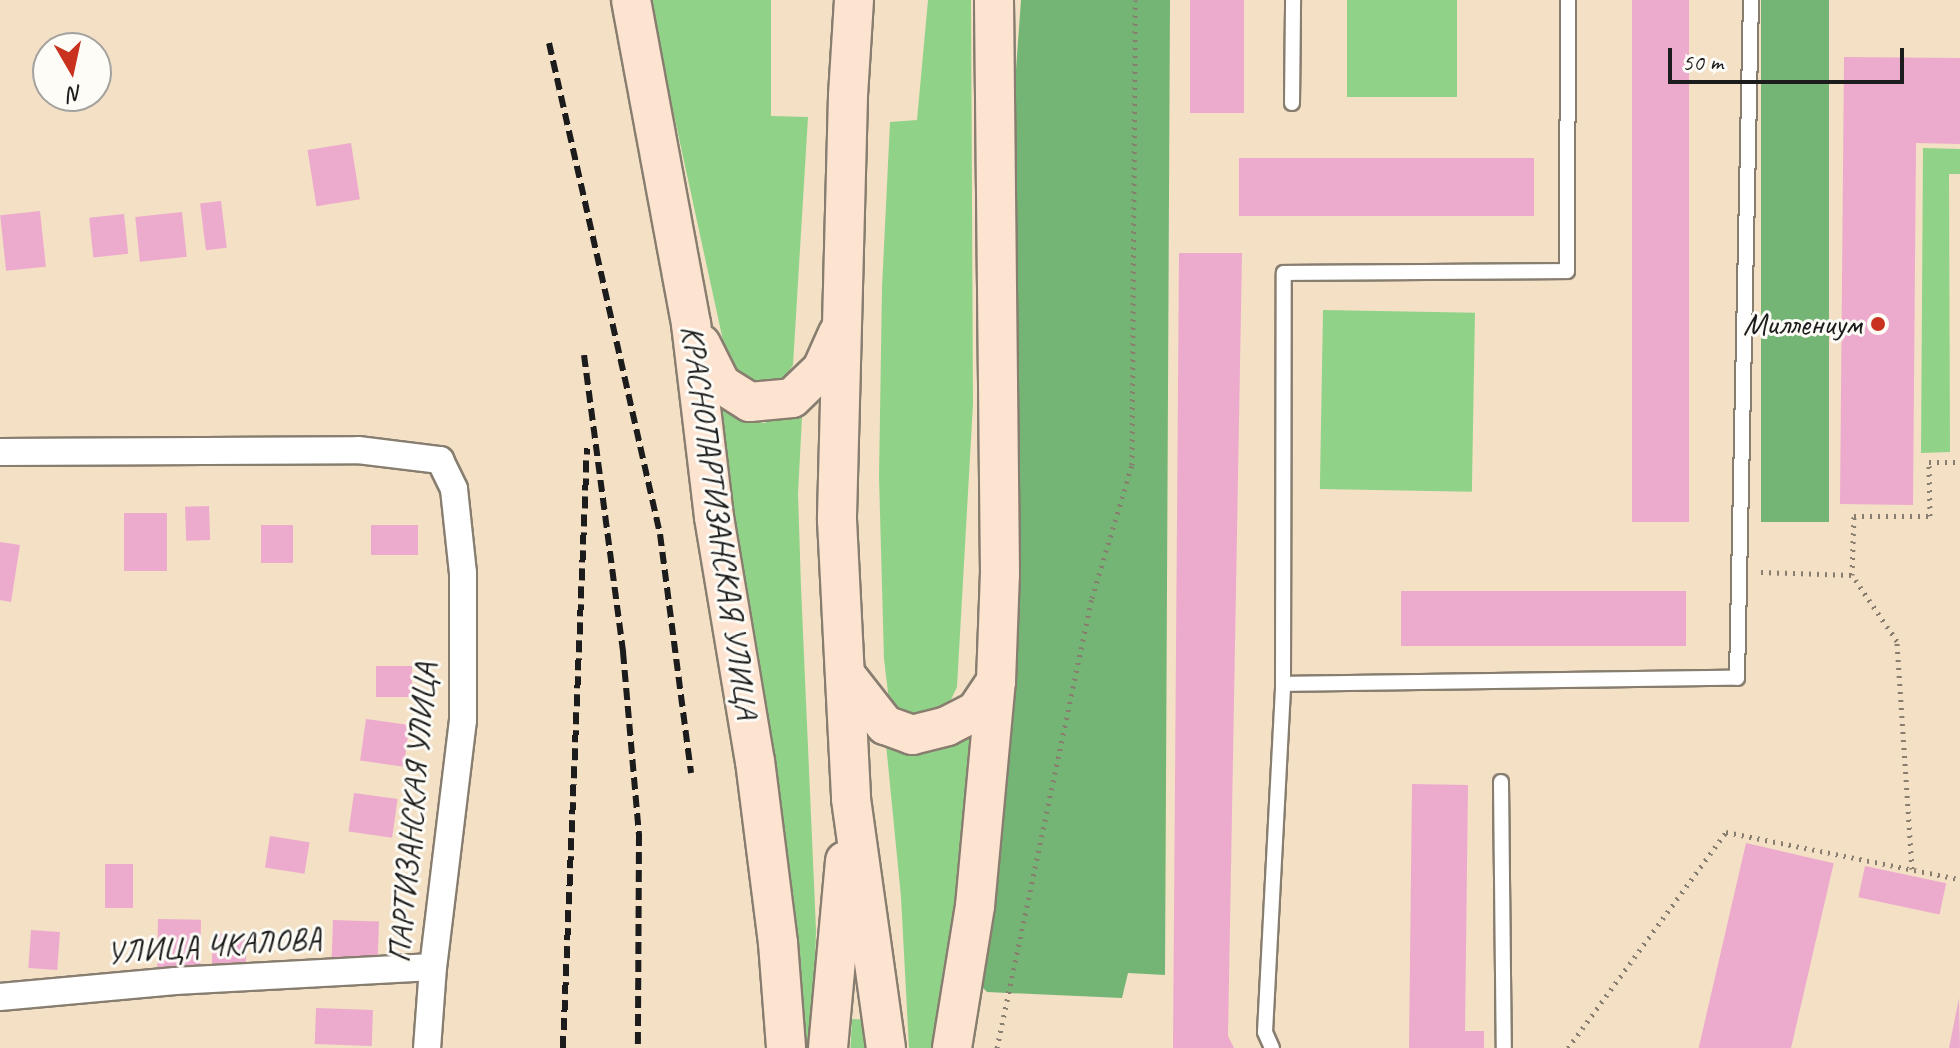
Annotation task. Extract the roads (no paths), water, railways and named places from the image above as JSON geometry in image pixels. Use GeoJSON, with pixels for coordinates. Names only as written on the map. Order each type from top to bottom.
{"type":"FeatureCollection","features":[{"type":"Feature","properties":{"kind":"main road","name":"КРАСНОПАРТИЗАНСКАЯ УЛИЦА"},"geometry":{"type":"LineString","coordinates":[[631,0],[691,324],[714,517],[755,761],[778,943],[786,1048]]}},
{"type":"Feature","properties":{"kind":"main road"},"geometry":{"type":"LineString","coordinates":[[854,0],[848,96],[837,520],[851,799],[886,1048]]}},
{"type":"Feature","properties":{"kind":"main road"},"geometry":{"type":"LineString","coordinates":[[952,1048],[975,906],[996,681],[1000,574],[994,0]]}},
{"type":"Feature","properties":{"kind":"main road"},"geometry":{"type":"LineString","coordinates":[[691,324],[721,384],[750,402],[792,398],[822,369],[841,326]]}},
{"type":"Feature","properties":{"kind":"main road"},"geometry":{"type":"LineString","coordinates":[[845,674],[885,725],[912,735],[947,726],[976,711],[996,681]]}},
{"type":"Feature","properties":{"kind":"main road"},"geometry":{"type":"LineString","coordinates":[[828,1048],[851,799]]}},
{"type":"Feature","properties":{"kind":"street","name":"ПАРТИЗАНСКАЯ УЛИЦА"},"geometry":{"type":"LineString","coordinates":[[0,452],[358,450],[440,460],[454,489],[463,573],[463,720],[433,967],[427,1048]]}},
{"type":"Feature","properties":{"kind":"street","name":"УЛИЦА ЧКАЛОВА"},"geometry":{"type":"LineString","coordinates":[[0,997],[175,981],[433,967]]}},
{"type":"Feature","properties":{"kind":"lane"},"geometry":{"type":"LineString","coordinates":[[1292,103],[1293,0]]}},
{"type":"Feature","properties":{"kind":"lane"},"geometry":{"type":"LineString","coordinates":[[1272,1048],[1265,1032],[1283,684],[1284,273],[1567,271],[1568,0]]}},
{"type":"Feature","properties":{"kind":"lane"},"geometry":{"type":"LineString","coordinates":[[1283,684],[1737,678],[1751,0]]}},
{"type":"Feature","properties":{"kind":"lane"},"geometry":{"type":"LineString","coordinates":[[1501,782],[1504,1048]]}},
{"type":"Feature","properties":{"kind":"railway"},"geometry":{"type":"LineString","coordinates":[[549,43],[660,534],[691,773]]}},
{"type":"Feature","properties":{"kind":"railway"},"geometry":{"type":"LineString","coordinates":[[584,355],[623,652],[639,834],[638,1048]]}},
{"type":"Feature","properties":{"kind":"railway"},"geometry":{"type":"LineString","coordinates":[[563,1048],[587,448]]}},
{"type":"Feature","properties":{"kind":"place","name":"Миллениум"},"geometry":{"type":"Point","coordinates":[1878,324]}}]}
